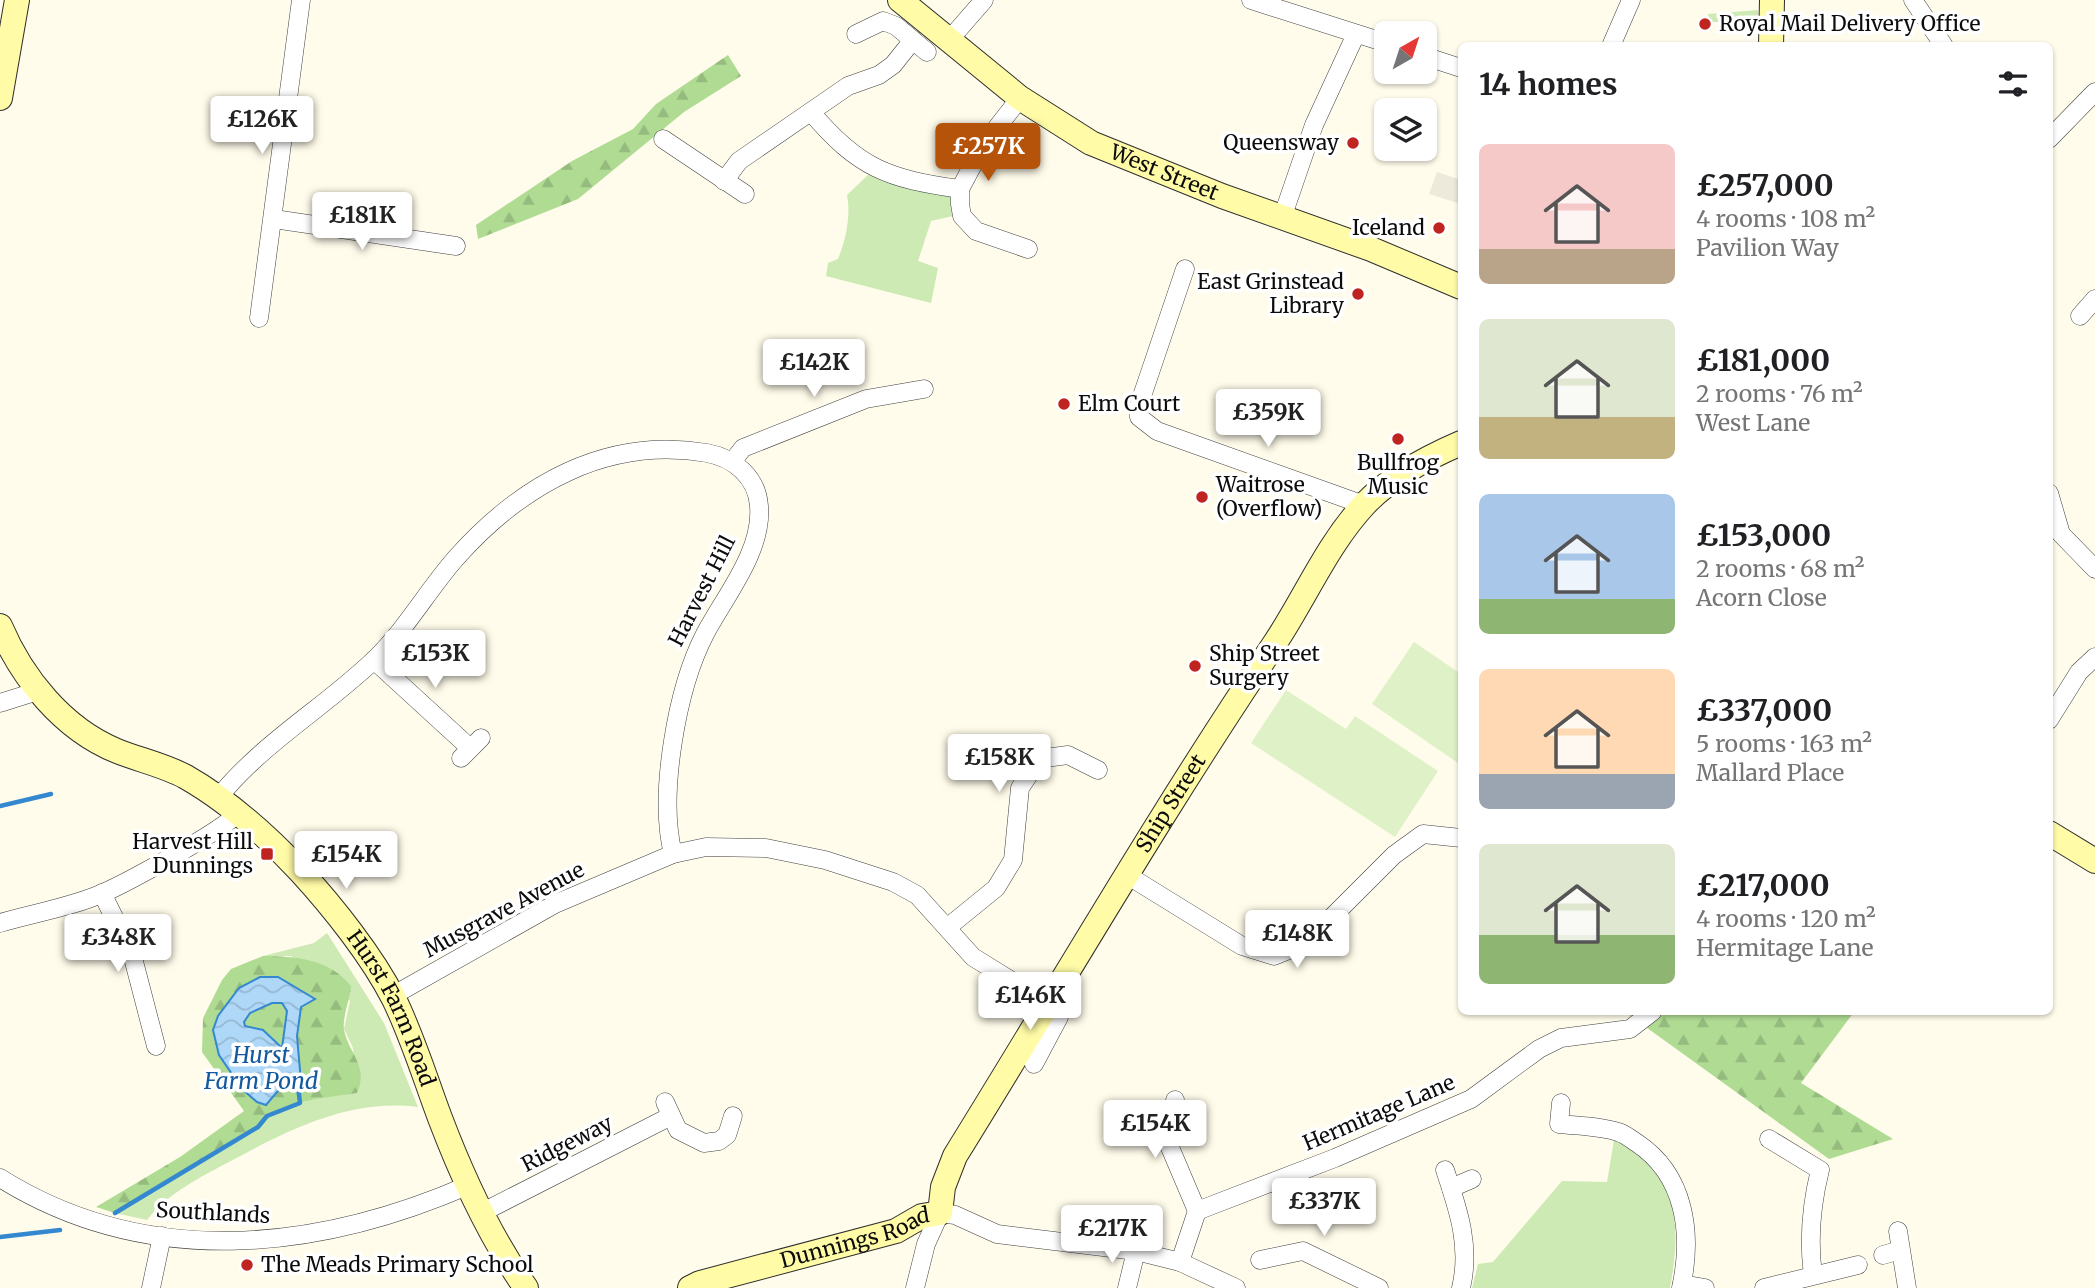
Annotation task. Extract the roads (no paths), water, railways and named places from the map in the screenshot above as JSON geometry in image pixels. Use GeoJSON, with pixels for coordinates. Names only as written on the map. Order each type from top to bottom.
{"type":"FeatureCollection","features":[{"type":"Feature","properties":{"kind":"street"},"geometry":{"type":"LineString","coordinates":[[0,98],[17,0]]}},
{"type":"Feature","properties":{"kind":"street"},"geometry":{"type":"LineString","coordinates":[[259,318],[301,0]]}},
{"type":"Feature","properties":{"kind":"street","name":"West Street"},"geometry":{"type":"LineString","coordinates":[[900,0],[1020,97],[1091,144],[1282,218],[1371,249],[1458,286]]}},
{"type":"Feature","properties":{"kind":"street"},"geometry":{"type":"LineString","coordinates":[[950,40],[984,0]]}},
{"type":"Feature","properties":{"kind":"street"},"geometry":{"type":"LineString","coordinates":[[1251,0],[1374,39]]}},
{"type":"Feature","properties":{"kind":"street"},"geometry":{"type":"LineString","coordinates":[[1613,42],[1631,0]]}},
{"type":"Feature","properties":{"kind":"street"},"geometry":{"type":"LineString","coordinates":[[1770,42],[1772,0]]}},
{"type":"Feature","properties":{"kind":"street"},"geometry":{"type":"LineString","coordinates":[[1913,0],[1941,42]]}},
{"type":"Feature","properties":{"kind":"street"},"geometry":{"type":"LineString","coordinates":[[856,34],[883,21],[896,26],[927,52]]}},
{"type":"Feature","properties":{"kind":"street"},"geometry":{"type":"LineString","coordinates":[[1282,218],[1314,125],[1356,34]]}},
{"type":"Feature","properties":{"kind":"street"},"geometry":{"type":"LineString","coordinates":[[724,181],[739,161],[848,86],[879,75],[893,65],[913,40]]}},
{"type":"Feature","properties":{"kind":"street"},"geometry":{"type":"LineString","coordinates":[[1437,60],[1458,67]]}},
{"type":"Feature","properties":{"kind":"street"},"geometry":{"type":"LineString","coordinates":[[2053,135],[2095,92]]}},
{"type":"Feature","properties":{"kind":"street"},"geometry":{"type":"LineString","coordinates":[[1020,97],[984,144],[973,170],[960,189],[962,216],[967,224],[976,231],[1022,240]]}},
{"type":"Feature","properties":{"kind":"street"},"geometry":{"type":"LineString","coordinates":[[811,112],[836,141],[872,167],[916,183],[960,189]]}},
{"type":"Feature","properties":{"kind":"street"},"geometry":{"type":"LineString","coordinates":[[663,139],[745,194]]}},
{"type":"Feature","properties":{"kind":"street"},"geometry":{"type":"LineString","coordinates":[[274,219],[456,246]]}},
{"type":"Feature","properties":{"kind":"street"},"geometry":{"type":"LineString","coordinates":[[1185,269],[1138,408],[1139,417],[1157,432],[1364,505]]}},
{"type":"Feature","properties":{"kind":"street"},"geometry":{"type":"LineString","coordinates":[[2080,316],[2095,299]]}},
{"type":"Feature","properties":{"kind":"street"},"geometry":{"type":"LineString","coordinates":[[0,923],[102,893],[234,819],[227,805],[237,774],[374,660],[417,612],[455,559],[492,522],[535,486],[577,466],[623,453],[686,450],[716,455],[732,462],[743,448],[866,399],[924,389]]}},
{"type":"Feature","properties":{"kind":"street","name":"Ship Street"},"geometry":{"type":"LineString","coordinates":[[940,1213],[943,1187],[955,1156],[1039,1036],[1127,875],[1296,611],[1340,536],[1364,505],[1395,478],[1458,445]]}},
{"type":"Feature","properties":{"kind":"street","name":"Harvest Hill"},"geometry":{"type":"LineString","coordinates":[[673,854],[669,838],[671,752],[688,671],[748,556],[757,530],[760,508],[756,489],[750,477],[732,462]]}},
{"type":"Feature","properties":{"kind":"street"},"geometry":{"type":"LineString","coordinates":[[2055,533],[2095,569]]}},
{"type":"Feature","properties":{"kind":"street","name":"Hurst Farm Road"},"geometry":{"type":"LineString","coordinates":[[0,626],[38,691],[88,736],[116,751],[185,776],[227,805],[301,872],[345,926],[392,996],[416,1049],[441,1119],[469,1185],[526,1288]]}},
{"type":"Feature","properties":{"kind":"street"},"geometry":{"type":"LineString","coordinates":[[2053,714],[2079,672],[2095,657]]}},
{"type":"Feature","properties":{"kind":"street"},"geometry":{"type":"LineString","coordinates":[[374,660],[471,748]]}},
{"type":"Feature","properties":{"kind":"street"},"geometry":{"type":"LineString","coordinates":[[0,704],[38,691]]}},
{"type":"Feature","properties":{"kind":"street"},"geometry":{"type":"LineString","coordinates":[[948,927],[996,888],[1013,860],[1020,788],[1036,764],[1045,758],[1069,755],[1098,770]]}},
{"type":"Feature","properties":{"kind":"street"},"geometry":{"type":"LineString","coordinates":[[1127,875],[1242,946],[1274,956],[1290,952],[1306,943],[1394,855],[1423,834],[1458,837]]}},
{"type":"Feature","properties":{"kind":"street"},"geometry":{"type":"LineString","coordinates":[[2053,835],[2095,861]]}},
{"type":"Feature","properties":{"kind":"street","name":"Musgrave Avenue"},"geometry":{"type":"LineString","coordinates":[[392,996],[555,904],[673,854],[706,847],[766,848],[825,860],[892,882],[917,895],[973,957],[1054,1010]]}},
{"type":"Feature","properties":{"kind":"street"},"geometry":{"type":"LineString","coordinates":[[102,893],[132,954],[156,1046]]}},
{"type":"Feature","properties":{"kind":"street","name":"Hermitage Lane"},"geometry":{"type":"LineString","coordinates":[[1197,1211],[1335,1158],[1471,1099],[1539,1049],[1561,1038],[1630,1029],[1648,1015]]}},
{"type":"Feature","properties":{"kind":"street"},"geometry":{"type":"LineString","coordinates":[[1034,1064],[1039,1036]]}},
{"type":"Feature","properties":{"kind":"street"},"geometry":{"type":"LineString","coordinates":[[1175,1100],[1169,1145],[1197,1211],[1180,1262]]}},
{"type":"Feature","properties":{"kind":"street"},"geometry":{"type":"LineString","coordinates":[[1561,1103],[1559,1124],[1620,1132],[1657,1157],[1677,1188],[1683,1215],[1681,1286],[1705,1288]]}},
{"type":"Feature","properties":{"kind":"street","name":"Ridgeway"},"geometry":{"type":"LineString","coordinates":[[483,1212],[668,1109],[678,1130],[704,1143],[719,1141],[727,1135],[733,1116]]}},
{"type":"Feature","properties":{"kind":"street"},"geometry":{"type":"LineString","coordinates":[[1769,1139],[1820,1170],[1813,1198],[1808,1240],[1813,1275]]}},
{"type":"Feature","properties":{"kind":"street"},"geometry":{"type":"LineString","coordinates":[[1445,1170],[1465,1240],[1466,1268],[1461,1288]]}},
{"type":"Feature","properties":{"kind":"street","name":"Southlands"},"geometry":{"type":"LineString","coordinates":[[0,1178],[45,1203],[86,1219],[162,1236],[249,1242],[359,1226],[419,1207],[469,1185]]}},
{"type":"Feature","properties":{"kind":"street"},"geometry":{"type":"LineString","coordinates":[[1451,1188],[1472,1179]]}},
{"type":"Feature","properties":{"kind":"street"},"geometry":{"type":"LineString","coordinates":[[915,1288],[926,1244],[940,1213],[955,1215],[997,1234],[1136,1251],[1180,1262],[1236,1288]]}},
{"type":"Feature","properties":{"kind":"street","name":"Dunnings Road"},"geometry":{"type":"LineString","coordinates":[[690,1288],[700,1283],[896,1231],[922,1216],[940,1213]]}},
{"type":"Feature","properties":{"kind":"street"},"geometry":{"type":"LineString","coordinates":[[1898,1231],[1891,1253],[1907,1288]]}},
{"type":"Feature","properties":{"kind":"street"},"geometry":{"type":"LineString","coordinates":[[151,1288],[162,1236]]}},
{"type":"Feature","properties":{"kind":"street"},"geometry":{"type":"LineString","coordinates":[[1127,1288],[1136,1251]]}},
{"type":"Feature","properties":{"kind":"street"},"geometry":{"type":"LineString","coordinates":[[1260,1260],[1303,1251],[1380,1288]]}},
{"type":"Feature","properties":{"kind":"street"},"geometry":{"type":"LineString","coordinates":[[1764,1288],[1858,1265]]}},
{"type":"Feature","properties":{"kind":"water","name":"Hurst Farm Pond"},"geometry":{"type":"Polygon","coordinates":[[[260,977],[278,977],[315,999],[301,1007],[297,1036],[301,1082],[298,1086],[282,1086],[266,1105],[257,1102],[243,1090],[219,1055],[213,1030],[218,1016],[239,988],[260,977]],[[272,1003],[250,1013],[244,1022],[245,1026],[263,1030],[282,1048],[287,1011],[282,1003],[272,1003]]]}},
{"type":"Feature","properties":{"kind":"waterway"},"geometry":{"type":"LineString","coordinates":[[0,806],[51,794]]}},
{"type":"Feature","properties":{"kind":"waterway"},"geometry":{"type":"LineString","coordinates":[[115,1213],[258,1127],[267,1116],[300,1103],[298,1086]]}},
{"type":"Feature","properties":{"kind":"waterway"},"geometry":{"type":"LineString","coordinates":[[0,1237],[60,1230]]}},
{"type":"Feature","properties":{"kind":"place","name":"Royal Mail Delivery Office"},"geometry":{"type":"Point","coordinates":[1705,24]}},
{"type":"Feature","properties":{"kind":"place","name":"Queensway"},"geometry":{"type":"Point","coordinates":[1353,143]}},
{"type":"Feature","properties":{"kind":"place","name":"Iceland"},"geometry":{"type":"Point","coordinates":[1439,228]}},
{"type":"Feature","properties":{"kind":"place","name":"East Grinstead Library"},"geometry":{"type":"Point","coordinates":[1358,294]}},
{"type":"Feature","properties":{"kind":"place","name":"Elm Court"},"geometry":{"type":"Point","coordinates":[1064,404]}},
{"type":"Feature","properties":{"kind":"place","name":"Bullfrog Music"},"geometry":{"type":"Point","coordinates":[1398,439]}},
{"type":"Feature","properties":{"kind":"place","name":"Waitrose (Overflow)"},"geometry":{"type":"Point","coordinates":[1202,497]}},
{"type":"Feature","properties":{"kind":"place","name":"Ship Street Surgery"},"geometry":{"type":"Point","coordinates":[1195,666]}},
{"type":"Feature","properties":{"kind":"place","name":"Harvest Hill Dunnings"},"geometry":{"type":"Point","coordinates":[267,854]}},
{"type":"Feature","properties":{"kind":"place","name":"The Meads Primary School"},"geometry":{"type":"Point","coordinates":[247,1265]}}]}
